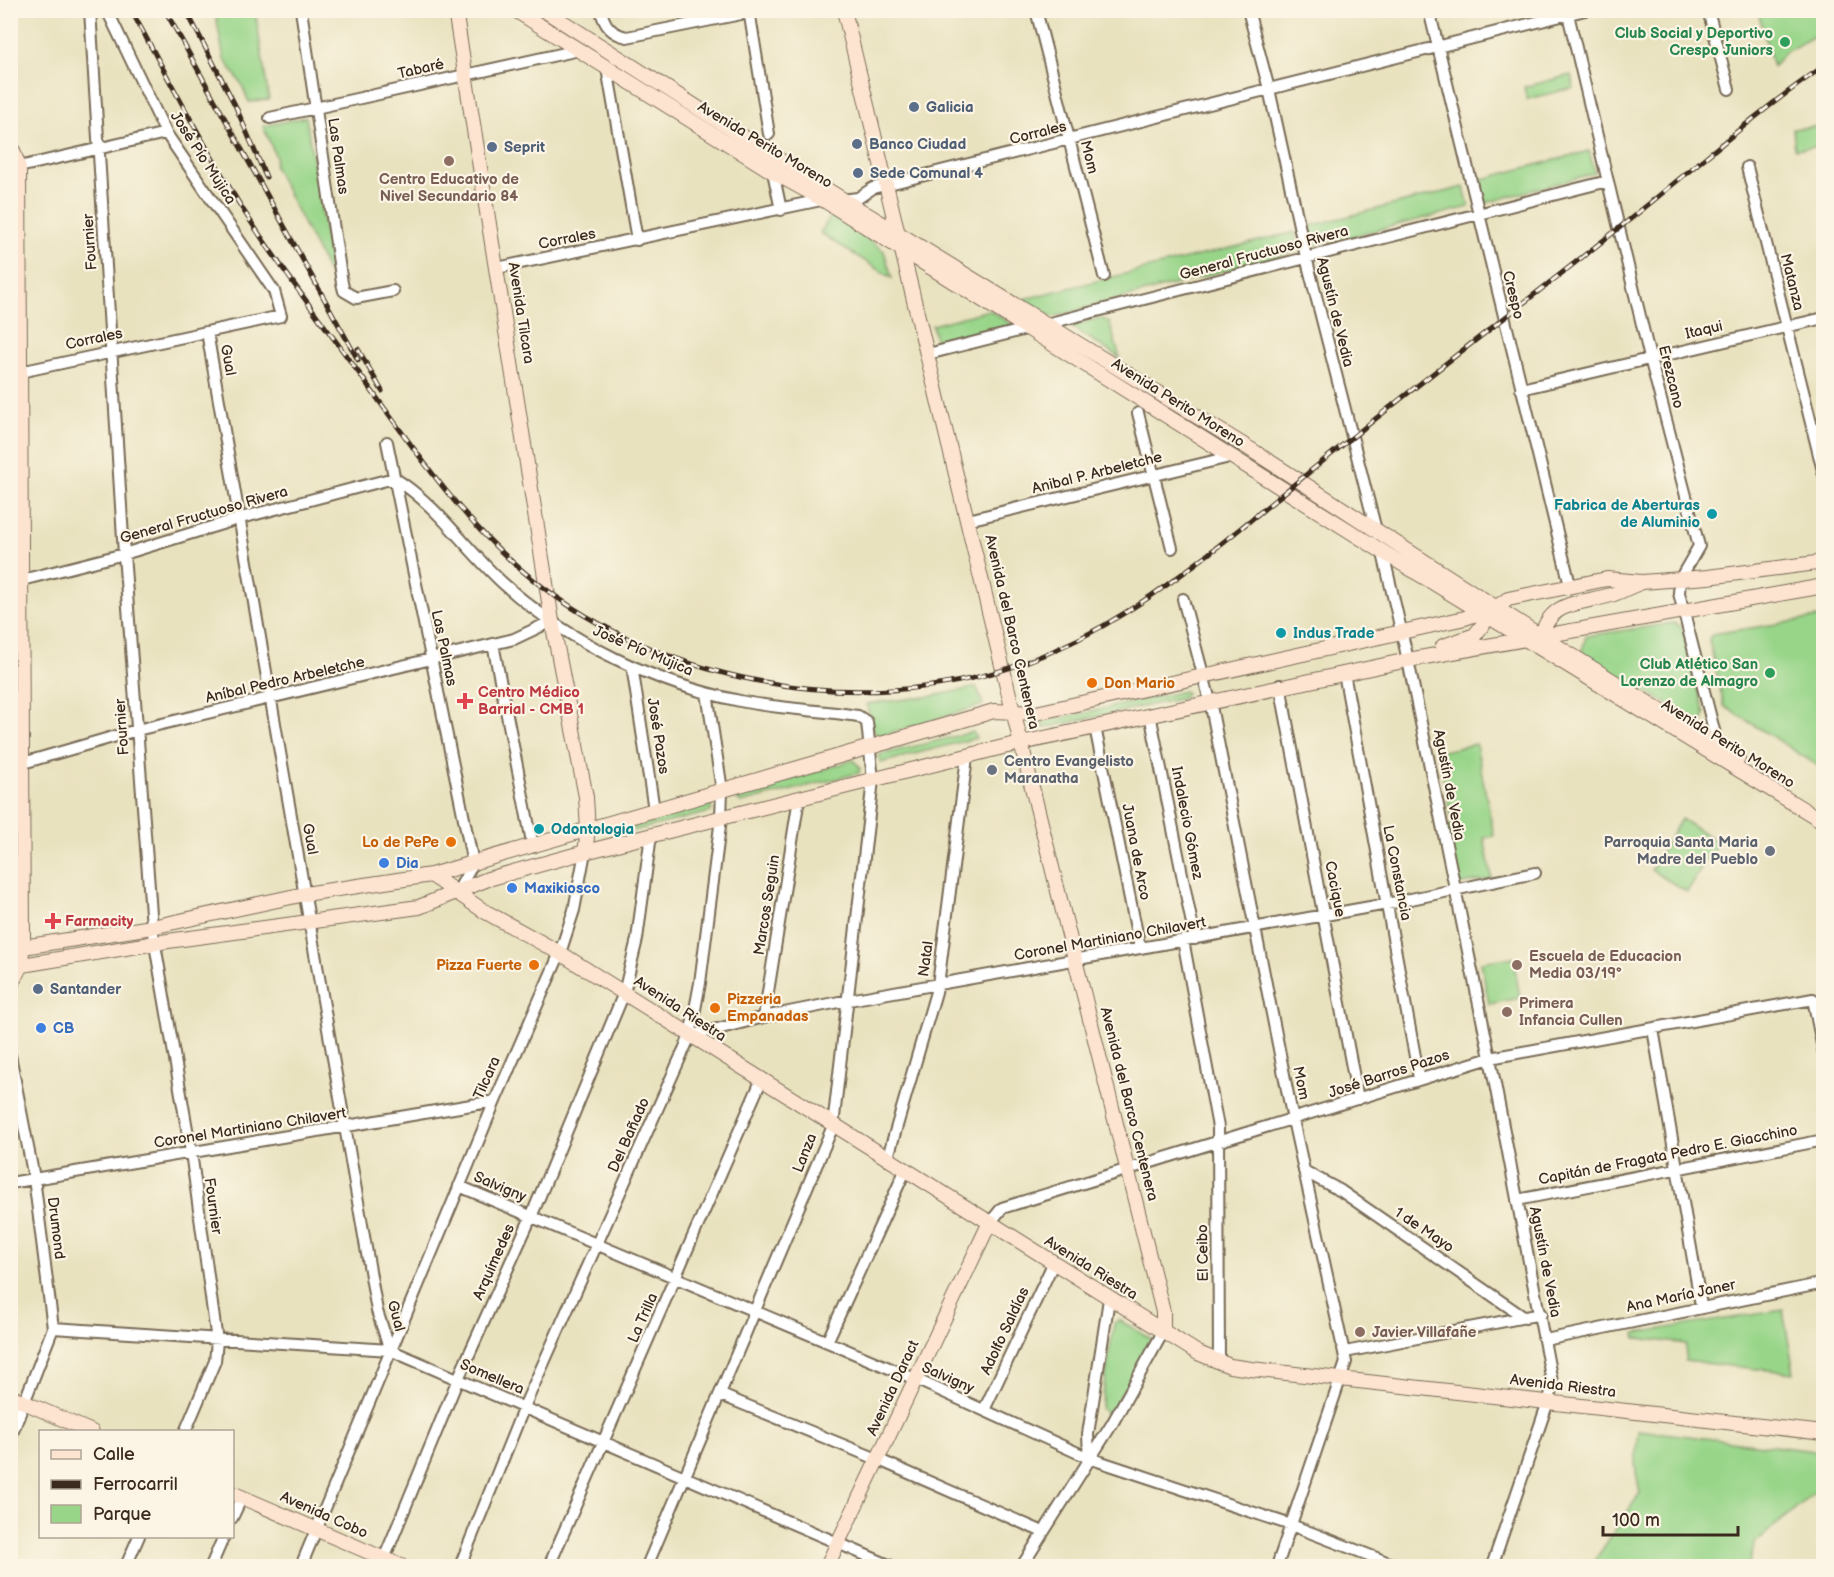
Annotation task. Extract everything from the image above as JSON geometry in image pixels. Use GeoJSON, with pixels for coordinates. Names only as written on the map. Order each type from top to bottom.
{"type":"FeatureCollection","features":[{"type":"Feature","properties":{"kind":"main road","name":"Avenida Tilcara"},"geometry":{"type":"LineString","coordinates":[[455,10],[464,75],[498,268],[552,621]]}},
{"type":"Feature","properties":{"kind":"main road","name":"Avenida Perito Moreno"},"geometry":{"type":"LineString","coordinates":[[515,10],[1234,456],[1383,552],[1718,746],[1824,813]]}},
{"type":"Feature","properties":{"kind":"main road","name":"Avenida Perito Moreno"},"geometry":{"type":"LineString","coordinates":[[544,10],[846,201],[1376,530],[1526,639]]}},
{"type":"Feature","properties":{"kind":"main road","name":"Avenida del Barco Centenera"},"geometry":{"type":"LineString","coordinates":[[844,10],[1013,711],[1163,1312],[1163,1332]]}},
{"type":"Feature","properties":{"kind":"main road"},"geometry":{"type":"LineString","coordinates":[[10,142],[19,166],[18,281],[15,318],[20,372],[16,579],[17,763],[23,937],[15,948],[10,987]]}},
{"type":"Feature","properties":{"kind":"main road"},"geometry":{"type":"LineString","coordinates":[[15,948],[152,927],[305,894],[431,875],[994,711],[1036,713],[1402,633],[1489,612],[1508,599],[1570,585],[1607,579],[1642,582],[1680,579],[1824,562]]}},
{"type":"Feature","properties":{"kind":"main road"},"geometry":{"type":"LineString","coordinates":[[1540,642],[1549,621],[1559,608],[1568,603],[1612,595],[1642,582]]}},
{"type":"Feature","properties":{"kind":"main road"},"geometry":{"type":"LineString","coordinates":[[14,964],[419,907],[488,879],[585,852],[1021,743],[1344,672],[1526,639],[1540,642],[1683,610],[1824,586]]}},
{"type":"Feature","properties":{"kind":"main road"},"geometry":{"type":"LineString","coordinates":[[1412,659],[1428,649],[1459,642],[1475,635],[1489,612]]}},
{"type":"Feature","properties":{"kind":"main road","name":"Tilcara"},"geometry":{"type":"LineString","coordinates":[[552,621],[586,797],[588,830],[585,852]]}},
{"type":"Feature","properties":{"kind":"main road","name":"Avenida Perito Moreno"},"geometry":{"type":"LineString","coordinates":[[1540,642],[1824,822]]}},
{"type":"Feature","properties":{"kind":"main road","name":"Avenida Riestra"},"geometry":{"type":"LineString","coordinates":[[431,875],[458,891],[484,911],[560,953],[1109,1299],[1219,1363],[1251,1370],[1342,1378],[1824,1433]]}},
{"type":"Feature","properties":{"kind":"main road","name":"Avenida Daract"},"geometry":{"type":"LineString","coordinates":[[826,1566],[989,1224]]}},
{"type":"Feature","properties":{"kind":"main road"},"geometry":{"type":"LineString","coordinates":[[10,1396],[90,1430]]}},
{"type":"Feature","properties":{"kind":"main road","name":"Avenida Cobo"},"geometry":{"type":"LineString","coordinates":[[237,1495],[401,1566]]}},
{"type":"Feature","properties":{"kind":"street","name":"Fournier"},"geometry":{"type":"LineString","coordinates":[[90,10],[124,554],[152,927],[190,1152],[217,1341],[215,1361],[185,1430]]}},
{"type":"Feature","properties":{"kind":"street","name":"José Pío Mujica"},"geometry":{"type":"LineString","coordinates":[[107,10],[166,133],[274,291],[281,316]]}},
{"type":"Feature","properties":{"kind":"street","name":"Las Palmas"},"geometry":{"type":"LineString","coordinates":[[302,10],[344,291],[356,298],[393,291]]}},
{"type":"Feature","properties":{"kind":"street"},"geometry":{"type":"LineString","coordinates":[[601,10],[604,22],[610,29],[618,35],[627,37],[753,11],[769,134]]}},
{"type":"Feature","properties":{"kind":"street","name":"Mom"},"geometry":{"type":"LineString","coordinates":[[1036,10],[1104,276]]}},
{"type":"Feature","properties":{"kind":"street","name":"Agustín de Vedia"},"geometry":{"type":"LineString","coordinates":[[1248,10],[1269,89],[1306,257],[1402,633],[1412,659],[1454,889],[1541,1314],[1553,1387],[1492,1566]]}},
{"type":"Feature","properties":{"kind":"street","name":"Crespo"},"geometry":{"type":"LineString","coordinates":[[1429,10],[1477,214],[1570,585]]}},
{"type":"Feature","properties":{"kind":"street","name":"Corrales"},"geometry":{"type":"LineString","coordinates":[[498,268],[781,210],[822,199],[846,201],[858,198],[873,188],[887,187],[1585,10]]}},
{"type":"Feature","properties":{"kind":"street"},"geometry":{"type":"LineString","coordinates":[[1708,10],[1729,89]]}},
{"type":"Feature","properties":{"kind":"street","name":"Erezcano"},"geometry":{"type":"LineString","coordinates":[[1568,13],[1650,358],[1699,546],[1680,579]]}},
{"type":"Feature","properties":{"kind":"street","name":"Tabaré"},"geometry":{"type":"LineString","coordinates":[[270,118],[579,50]]}},
{"type":"Feature","properties":{"kind":"street"},"geometry":{"type":"LineString","coordinates":[[607,68],[637,240]]}},
{"type":"Feature","properties":{"kind":"street"},"geometry":{"type":"LineString","coordinates":[[19,166],[99,150],[166,133]]}},
{"type":"Feature","properties":{"kind":"street","name":"Matanza"},"geometry":{"type":"LineString","coordinates":[[1747,167],[1824,475]]}},
{"type":"Feature","properties":{"kind":"street"},"geometry":{"type":"LineString","coordinates":[[773,172],[781,210]]}},
{"type":"Feature","properties":{"kind":"street","name":"General Fructuoso Rivera"},"geometry":{"type":"LineString","coordinates":[[928,354],[1608,182]]}},
{"type":"Feature","properties":{"kind":"street"},"geometry":{"type":"LineString","coordinates":[[10,294],[18,281]]}},
{"type":"Feature","properties":{"kind":"street","name":"Corrales"},"geometry":{"type":"LineString","coordinates":[[20,372],[112,350],[281,316]]}},
{"type":"Feature","properties":{"kind":"street","name":"Itaqui"},"geometry":{"type":"LineString","coordinates":[[1521,389],[1824,318]]}},
{"type":"Feature","properties":{"kind":"street","name":"Gual"},"geometry":{"type":"LineString","coordinates":[[207,332],[242,518],[271,700],[377,1311],[390,1350]]}},
{"type":"Feature","properties":{"kind":"street"},"geometry":{"type":"LineString","coordinates":[[1138,413],[1172,548]]}},
{"type":"Feature","properties":{"kind":"street","name":"Las Palmas"},"geometry":{"type":"LineString","coordinates":[[387,442],[473,863]]}},
{"type":"Feature","properties":{"kind":"street","name":"Anibal P. Arbeletche"},"geometry":{"type":"LineString","coordinates":[[968,520],[1234,456]]}},
{"type":"Feature","properties":{"kind":"street","name":"José Pío Mujica"},"geometry":{"type":"LineString","coordinates":[[394,478],[423,499],[505,585],[586,644],[632,666],[707,693],[751,702],[858,716],[867,722]]}},
{"type":"Feature","properties":{"kind":"street","name":"General Fructuoso Rivera"},"geometry":{"type":"LineString","coordinates":[[16,579],[124,554],[242,518],[394,478]]}},
{"type":"Feature","properties":{"kind":"street"},"geometry":{"type":"LineString","coordinates":[[1680,579],[1683,610],[1718,746]]}},
{"type":"Feature","properties":{"kind":"street","name":"Mom"},"geometry":{"type":"LineString","coordinates":[[1183,598],[1210,701],[1293,1120],[1346,1362],[1277,1566]]}},
{"type":"Feature","properties":{"kind":"street","name":"Aníbal Pedro Arbeletche"},"geometry":{"type":"LineString","coordinates":[[17,763],[137,730],[271,700],[514,639],[552,621]]}},
{"type":"Feature","properties":{"kind":"street"},"geometry":{"type":"LineString","coordinates":[[493,644],[533,847]]}},
{"type":"Feature","properties":{"kind":"street","name":"José Pazos"},"geometry":{"type":"LineString","coordinates":[[632,666],[654,810]]}},
{"type":"Feature","properties":{"kind":"street","name":"La Constancia"},"geometry":{"type":"LineString","coordinates":[[1344,672],[1419,1078]]}},
{"type":"Feature","properties":{"kind":"street","name":"Cacique"},"geometry":{"type":"LineString","coordinates":[[1280,685],[1358,1099]]}},
{"type":"Feature","properties":{"kind":"street","name":"Del Bañado"},"geometry":{"type":"LineString","coordinates":[[460,1566],[524,1407],[690,1036],[700,983],[721,818],[722,790],[707,693]]}},
{"type":"Feature","properties":{"kind":"street","name":"Indalecio Gómez"},"geometry":{"type":"LineString","coordinates":[[1150,714],[1195,939]]}},
{"type":"Feature","properties":{"kind":"street","name":"Lanza"},"geometry":{"type":"LineString","coordinates":[[647,1566],[833,1126],[873,780],[867,722]]}},
{"type":"Feature","properties":{"kind":"street","name":"Juana de Arco"},"geometry":{"type":"LineString","coordinates":[[1095,727],[1140,948]]}},
{"type":"Feature","properties":{"kind":"street","name":"Natal"},"geometry":{"type":"LineString","coordinates":[[887,1160],[938,985],[967,757]]}},
{"type":"Feature","properties":{"kind":"street","name":"Marcos Seguin"},"geometry":{"type":"LineString","coordinates":[[764,1017],[799,798]]}},
{"type":"Feature","properties":{"kind":"street","name":"Arquímedes"},"geometry":{"type":"LineString","coordinates":[[384,1559],[458,1379],[531,1217],[624,993],[637,939],[651,835]]}},
{"type":"Feature","properties":{"kind":"street","name":"Tilcara"},"geometry":{"type":"LineString","coordinates":[[301,1566],[459,1186],[560,953],[574,910],[585,852]]}},
{"type":"Feature","properties":{"kind":"street"},"geometry":{"type":"LineString","coordinates":[[458,891],[473,863]]}},
{"type":"Feature","properties":{"kind":"street","name":"Coronel Martiniano Chilavert"},"geometry":{"type":"LineString","coordinates":[[690,1036],[764,1017],[849,1000],[1387,904],[1535,873]]}},
{"type":"Feature","properties":{"kind":"street"},"geometry":{"type":"LineString","coordinates":[[1183,940],[1218,1127],[1216,1143]]}},
{"type":"Feature","properties":{"kind":"street","name":"José Barros Pazos"},"geometry":{"type":"LineString","coordinates":[[989,1224],[1002,1208],[1490,1058],[1813,999],[1824,1054]]}},
{"type":"Feature","properties":{"kind":"street"},"geometry":{"type":"LineString","coordinates":[[1653,1029],[1701,1306]]}},
{"type":"Feature","properties":{"kind":"street","name":"Drumond"},"geometry":{"type":"LineString","coordinates":[[10,1055],[34,1178],[53,1328],[10,1439]]}},
{"type":"Feature","properties":{"kind":"street","name":"La Trilla"},"geometry":{"type":"LineString","coordinates":[[549,1566],[677,1279],[761,1081]]}},
{"type":"Feature","properties":{"kind":"street","name":"Coronel Martiniano Chilavert"},"geometry":{"type":"LineString","coordinates":[[10,1182],[495,1101]]}},
{"type":"Feature","properties":{"kind":"street","name":"Capitán de Fragata Pedro E. Giacchino"},"geometry":{"type":"LineString","coordinates":[[1517,1200],[1824,1140]]}},
{"type":"Feature","properties":{"kind":"street","name":"El Ceibo"},"geometry":{"type":"LineString","coordinates":[[1216,1143],[1219,1363]]}},
{"type":"Feature","properties":{"kind":"street"},"geometry":{"type":"LineString","coordinates":[[827,1342],[905,1171]]}},
{"type":"Feature","properties":{"kind":"street","name":"1 de Mayo"},"geometry":{"type":"LineString","coordinates":[[1304,1171],[1341,1191],[1525,1318]]}},
{"type":"Feature","properties":{"kind":"street","name":"Salvigny"},"geometry":{"type":"LineString","coordinates":[[459,1186],[827,1342],[1089,1458],[1291,1525],[1397,1566]]}},
{"type":"Feature","properties":{"kind":"street","name":"Adolfo Saldías"},"geometry":{"type":"LineString","coordinates":[[984,1410],[1053,1264]]}},
{"type":"Feature","properties":{"kind":"street","name":"Ana María Janer"},"geometry":{"type":"LineString","coordinates":[[1545,1340],[1701,1306],[1824,1283]]}},
{"type":"Feature","properties":{"kind":"street"},"geometry":{"type":"LineString","coordinates":[[1089,1458],[1088,1434],[1109,1299]]}},
{"type":"Feature","properties":{"kind":"street"},"geometry":{"type":"LineString","coordinates":[[1345,1352],[1541,1314]]}},
{"type":"Feature","properties":{"kind":"street","name":"Somellera"},"geometry":{"type":"LineString","coordinates":[[53,1328],[217,1341],[390,1350],[891,1566]]}},
{"type":"Feature","properties":{"kind":"street"},"geometry":{"type":"LineString","coordinates":[[1022,1566],[1112,1424],[1163,1332]]}},
{"type":"Feature","properties":{"kind":"street"},"geometry":{"type":"LineString","coordinates":[[721,1395],[877,1459],[1043,1532]]}},
{"type":"Feature","properties":{"kind":"street"},"geometry":{"type":"LineString","coordinates":[[10,1410],[26,1402]]}},
{"type":"Feature","properties":{"kind":"street"},"geometry":{"type":"LineString","coordinates":[[126,1566],[138,1538]]}},
{"type":"Feature","properties":{"kind":"street"},"geometry":{"type":"LineString","coordinates":[[211,1566],[223,1538]]}},
{"type":"Feature","properties":{"kind":"green space"},"geometry":{"type":"Polygon","coordinates":[[[215,11],[255,11],[269,99],[249,102],[241,83],[224,59],[215,11]]]}},
{"type":"Feature","properties":{"kind":"green space","name":"Club Social y Deportivo Crespo Juniors"},"geometry":{"type":"Polygon","coordinates":[[[1758,11],[1823,11],[1823,31],[1784,53],[1773,67],[1758,11]]]}},
{"type":"Feature","properties":{"kind":"green space"},"geometry":{"type":"Polygon","coordinates":[[[1571,75],[1574,88],[1527,99],[1524,87],[1571,75]]]}},
{"type":"Feature","properties":{"kind":"green space"},"geometry":{"type":"Polygon","coordinates":[[[306,117],[333,282],[274,166],[276,157],[263,126],[306,117]]]}},
{"type":"Feature","properties":{"kind":"green space"},"geometry":{"type":"Polygon","coordinates":[[[1823,126],[1823,146],[1795,149],[1793,129],[1823,126]]]}},
{"type":"Feature","properties":{"kind":"green space"},"geometry":{"type":"Polygon","coordinates":[[[1589,151],[1595,173],[1485,203],[1479,180],[1589,151]]]}},
{"type":"Feature","properties":{"kind":"green space"},"geometry":{"type":"Polygon","coordinates":[[[1464,187],[1469,207],[1310,247],[1305,227],[1464,187]]]}},
{"type":"Feature","properties":{"kind":"green space"},"geometry":{"type":"Polygon","coordinates":[[[832,214],[884,251],[892,278],[820,233],[832,214]]]}},
{"type":"Feature","properties":{"kind":"green space"},"geometry":{"type":"Polygon","coordinates":[[[1295,232],[1299,246],[1295,252],[1053,317],[1024,299],[1295,232]]]}},
{"type":"Feature","properties":{"kind":"green space"},"geometry":{"type":"Polygon","coordinates":[[[989,310],[1016,327],[944,345],[936,341],[932,325],[989,310]]]}},
{"type":"Feature","properties":{"kind":"green space"},"geometry":{"type":"Polygon","coordinates":[[[1101,318],[1109,322],[1120,358],[1070,326],[1101,318]]]}},
{"type":"Feature","properties":{"kind":"green space","name":"Club Atlético San Lorenzo de Almagro"},"geometry":{"type":"Polygon","coordinates":[[[1824,617],[1823,769],[1724,706],[1709,640],[1712,634],[1824,617]]]}},
{"type":"Feature","properties":{"kind":"green space"},"geometry":{"type":"Polygon","coordinates":[[[1675,623],[1682,628],[1705,715],[1701,723],[1585,657],[1582,651],[1586,636],[1675,623]]]}},
{"type":"Feature","properties":{"kind":"green space"},"geometry":{"type":"Polygon","coordinates":[[[977,687],[983,705],[880,736],[875,733],[866,704],[933,696],[977,687]]]}},
{"type":"Feature","properties":{"kind":"green space"},"geometry":{"type":"Polygon","coordinates":[[[1184,691],[1186,693],[1183,698],[1043,728],[1042,722],[1184,691]]]}},
{"type":"Feature","properties":{"kind":"green space"},"geometry":{"type":"Polygon","coordinates":[[[973,732],[976,738],[880,763],[879,755],[973,732]]]}},
{"type":"Feature","properties":{"kind":"green space"},"geometry":{"type":"Polygon","coordinates":[[[1476,744],[1494,836],[1484,838],[1492,879],[1457,885],[1446,827],[1453,825],[1438,752],[1476,744]]]}},
{"type":"Feature","properties":{"kind":"green space"},"geometry":{"type":"Polygon","coordinates":[[[854,760],[860,768],[859,773],[741,803],[738,801],[739,795],[854,760]]]}},
{"type":"Feature","properties":{"kind":"green space"},"geometry":{"type":"Polygon","coordinates":[[[711,803],[711,812],[612,836],[610,833],[711,803]]]}},
{"type":"Feature","properties":{"kind":"green space"},"geometry":{"type":"Polygon","coordinates":[[[1681,819],[1718,842],[1687,892],[1651,870],[1681,819]]]}},
{"type":"Feature","properties":{"kind":"green space"},"geometry":{"type":"Polygon","coordinates":[[[1513,957],[1520,998],[1489,1004],[1481,962],[1513,957]]]}},
{"type":"Feature","properties":{"kind":"green space"},"geometry":{"type":"Polygon","coordinates":[[[1783,1310],[1794,1373],[1685,1361],[1686,1344],[1636,1338],[1635,1333],[1783,1310]]]}},
{"type":"Feature","properties":{"kind":"green space"},"geometry":{"type":"Polygon","coordinates":[[[1119,1320],[1150,1338],[1151,1346],[1111,1411],[1106,1414],[1101,1408],[1114,1323],[1119,1320]]]}},
{"type":"Feature","properties":{"kind":"green space"},"geometry":{"type":"Polygon","coordinates":[[[1638,1430],[1823,1452],[1823,1485],[1756,1542],[1748,1566],[1591,1566],[1640,1493],[1635,1466],[1638,1430]]]}},
{"type":"Feature","properties":{"kind":"railway"},"geometry":{"type":"LineString","coordinates":[[131,10],[212,157],[271,252],[421,458],[457,504],[497,547],[518,567],[571,607],[629,639],[692,664],[757,681],[824,690],[891,690],[957,681],[1035,659],[1078,640],[1118,617],[1177,578],[1221,544],[1640,211],[1743,126],[1824,66]]}},
{"type":"Feature","properties":{"kind":"railway"},"geometry":{"type":"LineString","coordinates":[[165,10],[358,360]]}},
{"type":"Feature","properties":{"kind":"railway"},"geometry":{"type":"LineString","coordinates":[[186,10],[235,105],[266,177]]}},
{"type":"Feature","properties":{"kind":"railway"},"geometry":{"type":"LineString","coordinates":[[358,349],[382,391]]}},
{"type":"Feature","properties":{"kind":"place","name":"Club Social y Deportivo Crespo Juniors"},"geometry":{"type":"Point","coordinates":[1785,42]}},
{"type":"Feature","properties":{"kind":"place","name":"Galicia"},"geometry":{"type":"Point","coordinates":[914,107]}},
{"type":"Feature","properties":{"kind":"place","name":"Banco Ciudad"},"geometry":{"type":"Point","coordinates":[857,144]}},
{"type":"Feature","properties":{"kind":"place","name":"Seprit"},"geometry":{"type":"Point","coordinates":[492,147]}},
{"type":"Feature","properties":{"kind":"place","name":"Centro Educativo de Nivel Secundario 84"},"geometry":{"type":"Point","coordinates":[449,161]}},
{"type":"Feature","properties":{"kind":"place","name":"Sede Comunal 4"},"geometry":{"type":"Point","coordinates":[858,173]}},
{"type":"Feature","properties":{"kind":"place","name":"Fabrica de Aberturas de Aluminio"},"geometry":{"type":"Point","coordinates":[1712,514]}},
{"type":"Feature","properties":{"kind":"place","name":"Indus Trade"},"geometry":{"type":"Point","coordinates":[1281,633]}},
{"type":"Feature","properties":{"kind":"place","name":"Club Atlético San Lorenzo de Almagro"},"geometry":{"type":"Point","coordinates":[1770,673]}},
{"type":"Feature","properties":{"kind":"place","name":"Don Mario"},"geometry":{"type":"Point","coordinates":[1092,683]}},
{"type":"Feature","properties":{"kind":"place","name":"Centro Médico Barrial - CMB 1"},"geometry":{"type":"Point","coordinates":[465,701]}},
{"type":"Feature","properties":{"kind":"place","name":"Centro Evangelisto Maranatha"},"geometry":{"type":"Point","coordinates":[992,770]}},
{"type":"Feature","properties":{"kind":"place","name":"Odontologia"},"geometry":{"type":"Point","coordinates":[539,829]}},
{"type":"Feature","properties":{"kind":"place","name":"Lo de PePe"},"geometry":{"type":"Point","coordinates":[451,842]}},
{"type":"Feature","properties":{"kind":"place","name":"Parroquia Santa Maria Madre del Pueblo"},"geometry":{"type":"Point","coordinates":[1770,851]}},
{"type":"Feature","properties":{"kind":"place","name":"Dia"},"geometry":{"type":"Point","coordinates":[384,863]}},
{"type":"Feature","properties":{"kind":"place","name":"Maxikiosco"},"geometry":{"type":"Point","coordinates":[512,888]}},
{"type":"Feature","properties":{"kind":"place","name":"Farmacity"},"geometry":{"type":"Point","coordinates":[53,921]}},
{"type":"Feature","properties":{"kind":"place","name":"Pizza Fuerte"},"geometry":{"type":"Point","coordinates":[534,965]}},
{"type":"Feature","properties":{"kind":"place","name":"Escuela de Educacion Media 03/19°"},"geometry":{"type":"Point","coordinates":[1517,965]}},
{"type":"Feature","properties":{"kind":"place","name":"Santander"},"geometry":{"type":"Point","coordinates":[38,989]}},
{"type":"Feature","properties":{"kind":"place","name":"Pizzeria Empanadas"},"geometry":{"type":"Point","coordinates":[715,1008]}},
{"type":"Feature","properties":{"kind":"place","name":"Primera Infancia Cullen"},"geometry":{"type":"Point","coordinates":[1507,1012]}},
{"type":"Feature","properties":{"kind":"place","name":"CB"},"geometry":{"type":"Point","coordinates":[41,1028]}},
{"type":"Feature","properties":{"kind":"place","name":"Javier Villafañe"},"geometry":{"type":"Point","coordinates":[1360,1332]}}]}
